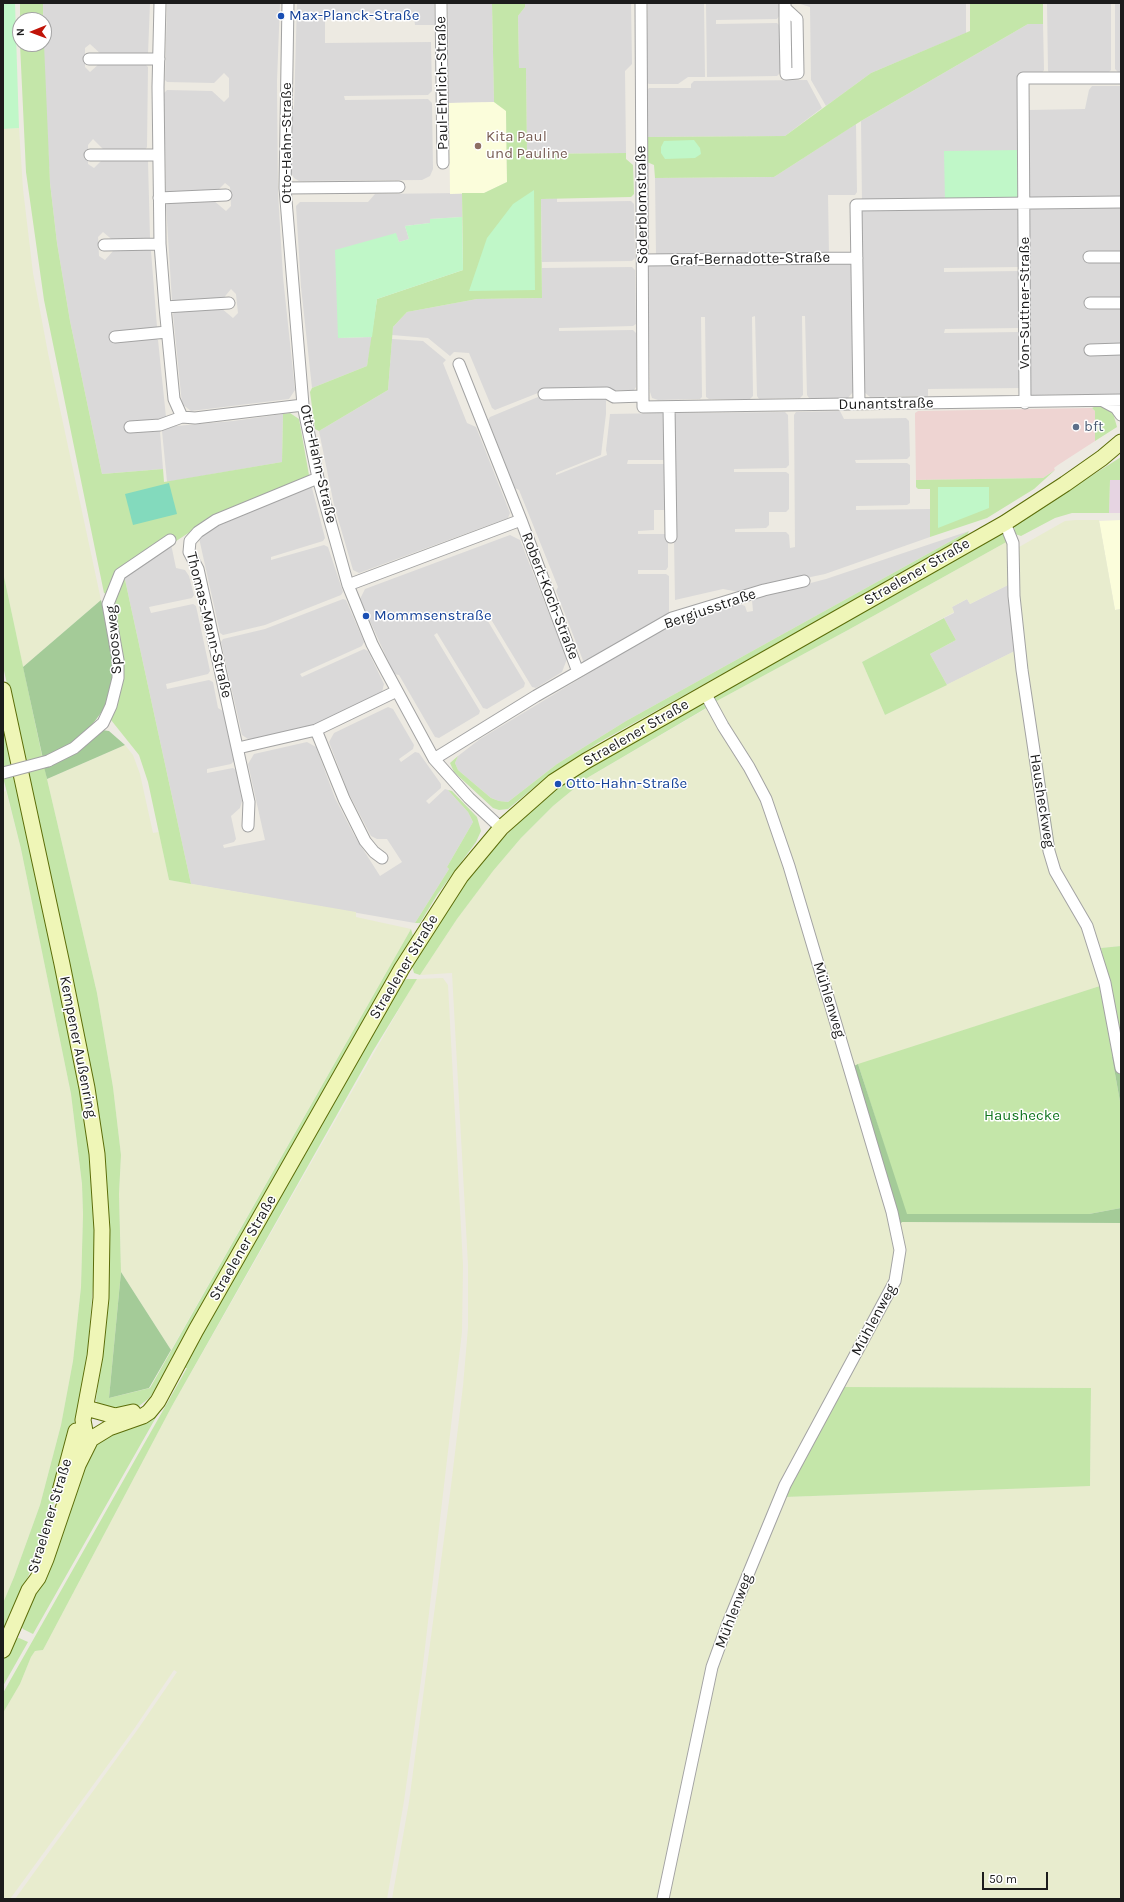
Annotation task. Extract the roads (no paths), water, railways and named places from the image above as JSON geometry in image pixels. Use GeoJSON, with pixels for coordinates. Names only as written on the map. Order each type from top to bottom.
{"type":"FeatureCollection","features":[{"type":"Feature","properties":{"kind":"street"},"geometry":{"type":"LineString","coordinates":[[160,3],[158,155],[160,244],[164,307],[174,399],[182,417]]}},
{"type":"Feature","properties":{"kind":"street","name":"Otto-Hahn-Straße"},"geometry":{"type":"LineString","coordinates":[[288,3],[286,188],[303,404],[318,478],[348,585],[372,644],[396,691],[434,759],[464,792],[501,828]]}},
{"type":"Feature","properties":{"kind":"street","name":"Paul-Ehrlich-Straße"},"geometry":{"type":"LineString","coordinates":[[441,3],[443,163]]}},
{"type":"Feature","properties":{"kind":"street","name":"Söderblomstraße"},"geometry":{"type":"LineString","coordinates":[[641,3],[643,401]]}},
{"type":"Feature","properties":{"kind":"street"},"geometry":{"type":"LineString","coordinates":[[785,5],[797,19],[798,73],[786,74],[785,5]]}},
{"type":"Feature","properties":{"kind":"street"},"geometry":{"type":"LineString","coordinates":[[89,58],[159,59]]}},
{"type":"Feature","properties":{"kind":"street","name":"Von-Suttner-Straße"},"geometry":{"type":"LineString","coordinates":[[1026,402],[1023,78],[1121,78]]}},
{"type":"Feature","properties":{"kind":"street"},"geometry":{"type":"LineString","coordinates":[[90,155],[158,155]]}},
{"type":"Feature","properties":{"kind":"street"},"geometry":{"type":"LineString","coordinates":[[286,188],[399,188]]}},
{"type":"Feature","properties":{"kind":"street"},"geometry":{"type":"LineString","coordinates":[[159,198],[226,196]]}},
{"type":"Feature","properties":{"kind":"street"},"geometry":{"type":"LineString","coordinates":[[859,404],[856,205],[1121,202]]}},
{"type":"Feature","properties":{"kind":"street"},"geometry":{"type":"LineString","coordinates":[[104,245],[160,244]]}},
{"type":"Feature","properties":{"kind":"street"},"geometry":{"type":"LineString","coordinates":[[1089,257],[1121,257]]}},
{"type":"Feature","properties":{"kind":"street","name":"Graf-Bernadotte-Straße"},"geometry":{"type":"LineString","coordinates":[[643,260],[857,258]]}},
{"type":"Feature","properties":{"kind":"street"},"geometry":{"type":"LineString","coordinates":[[164,307],[229,303]]}},
{"type":"Feature","properties":{"kind":"street"},"geometry":{"type":"LineString","coordinates":[[1090,303],[1121,303]]}},
{"type":"Feature","properties":{"kind":"street"},"geometry":{"type":"LineString","coordinates":[[115,337],[167,332]]}},
{"type":"Feature","properties":{"kind":"street"},"geometry":{"type":"LineString","coordinates":[[1090,350],[1121,349]]}},
{"type":"Feature","properties":{"kind":"street","name":"Robert-Koch-Straße"},"geometry":{"type":"LineString","coordinates":[[434,759],[578,672],[521,520],[459,364]]}},
{"type":"Feature","properties":{"kind":"street","name":"Dunantstraße"},"geometry":{"type":"LineString","coordinates":[[544,394],[606,393],[614,397],[643,401],[669,407],[1121,400]]}},
{"type":"Feature","properties":{"kind":"street"},"geometry":{"type":"LineString","coordinates":[[1102,400],[1116,408],[1121,415]]}},
{"type":"Feature","properties":{"kind":"street"},"geometry":{"type":"LineString","coordinates":[[130,427],[160,425],[182,417],[209,417],[303,404]]}},
{"type":"Feature","properties":{"kind":"street"},"geometry":{"type":"LineString","coordinates":[[669,407],[671,537]]}},
{"type":"Feature","properties":{"kind":"street","name":"Straelener Straße"},"geometry":{"type":"LineString","coordinates":[[85,1414],[115,1416],[135,1412],[148,1403],[154,1396],[182,1354],[402,968],[461,876],[501,828],[553,782],[705,693],[1005,523],[1078,475],[1121,442]]}},
{"type":"Feature","properties":{"kind":"street","name":"Thomas-Mann-Straße"},"geometry":{"type":"LineString","coordinates":[[248,826],[249,802],[198,569],[188,552],[190,541],[198,532],[216,520],[318,478]]}},
{"type":"Feature","properties":{"kind":"street"},"geometry":{"type":"LineString","coordinates":[[348,585],[521,520]]}},
{"type":"Feature","properties":{"kind":"street","name":"Hausheckweg"},"geometry":{"type":"LineString","coordinates":[[1005,523],[1013,544],[1014,596],[1021,663],[1049,851],[1055,871],[1087,926],[1105,983],[1121,1068]]}},
{"type":"Feature","properties":{"kind":"street","name":"Spoosweg"},"geometry":{"type":"LineString","coordinates":[[3,773],[48,761],[74,748],[103,723],[111,706],[118,678],[118,660],[108,604],[120,574],[170,540]]}},
{"type":"Feature","properties":{"kind":"street","name":"Bergiusstraße"},"geometry":{"type":"LineString","coordinates":[[578,672],[672,618],[764,590],[804,581]]}},
{"type":"Feature","properties":{"kind":"street","name":"Kempener Außenring"},"geometry":{"type":"LineString","coordinates":[[3,690],[62,964],[95,1138],[102,1222],[101,1279],[98,1327],[85,1414]]}},
{"type":"Feature","properties":{"kind":"street"},"geometry":{"type":"LineString","coordinates":[[238,748],[316,730],[396,691]]}},
{"type":"Feature","properties":{"kind":"street","name":"Mühlenweg"},"geometry":{"type":"LineString","coordinates":[[662,1899],[712,1667],[728,1622],[785,1485],[895,1281],[900,1250],[892,1212],[787,859],[766,799],[749,767],[723,726],[705,693]]}},
{"type":"Feature","properties":{"kind":"street"},"geometry":{"type":"LineString","coordinates":[[316,730],[344,799],[364,841],[382,858]]}},
{"type":"Feature","properties":{"kind":"street","name":"Straelener Straße"},"geometry":{"type":"LineString","coordinates":[[78,1465],[91,1439],[109,1428],[137,1419],[149,1412],[167,1386],[182,1354]]}},
{"type":"Feature","properties":{"kind":"street"},"geometry":{"type":"LineString","coordinates":[[85,1414],[109,1428]]}},
{"type":"Feature","properties":{"kind":"street","name":"Straelener Straße"},"geometry":{"type":"LineString","coordinates":[[3,1650],[29,1590],[38,1578],[46,1559],[78,1465],[85,1431],[85,1414]]}},
{"type":"Feature","properties":{"kind":"street","name":"Straelener Straße"},"geometry":{"type":"LineString","coordinates":[[29,1590],[30,1578],[59,1496],[76,1430],[85,1414]]}},
{"type":"Feature","properties":{"kind":"place","name":"Max-Planck-Straße"},"geometry":{"type":"Point","coordinates":[281,16]}},
{"type":"Feature","properties":{"kind":"place","name":"Kita Paul und Pauline"},"geometry":{"type":"Point","coordinates":[478,146]}},
{"type":"Feature","properties":{"kind":"place","name":"bft"},"geometry":{"type":"Point","coordinates":[1076,427]}},
{"type":"Feature","properties":{"kind":"place","name":"Mommsenstraße"},"geometry":{"type":"Point","coordinates":[366,616]}},
{"type":"Feature","properties":{"kind":"place","name":"Otto-Hahn-Straße"},"geometry":{"type":"Point","coordinates":[558,784]}},
{"type":"Feature","properties":{"kind":"park label","name":"Haushecke"},"geometry":{"type":"Point","coordinates":[1022,1116]}}]}
